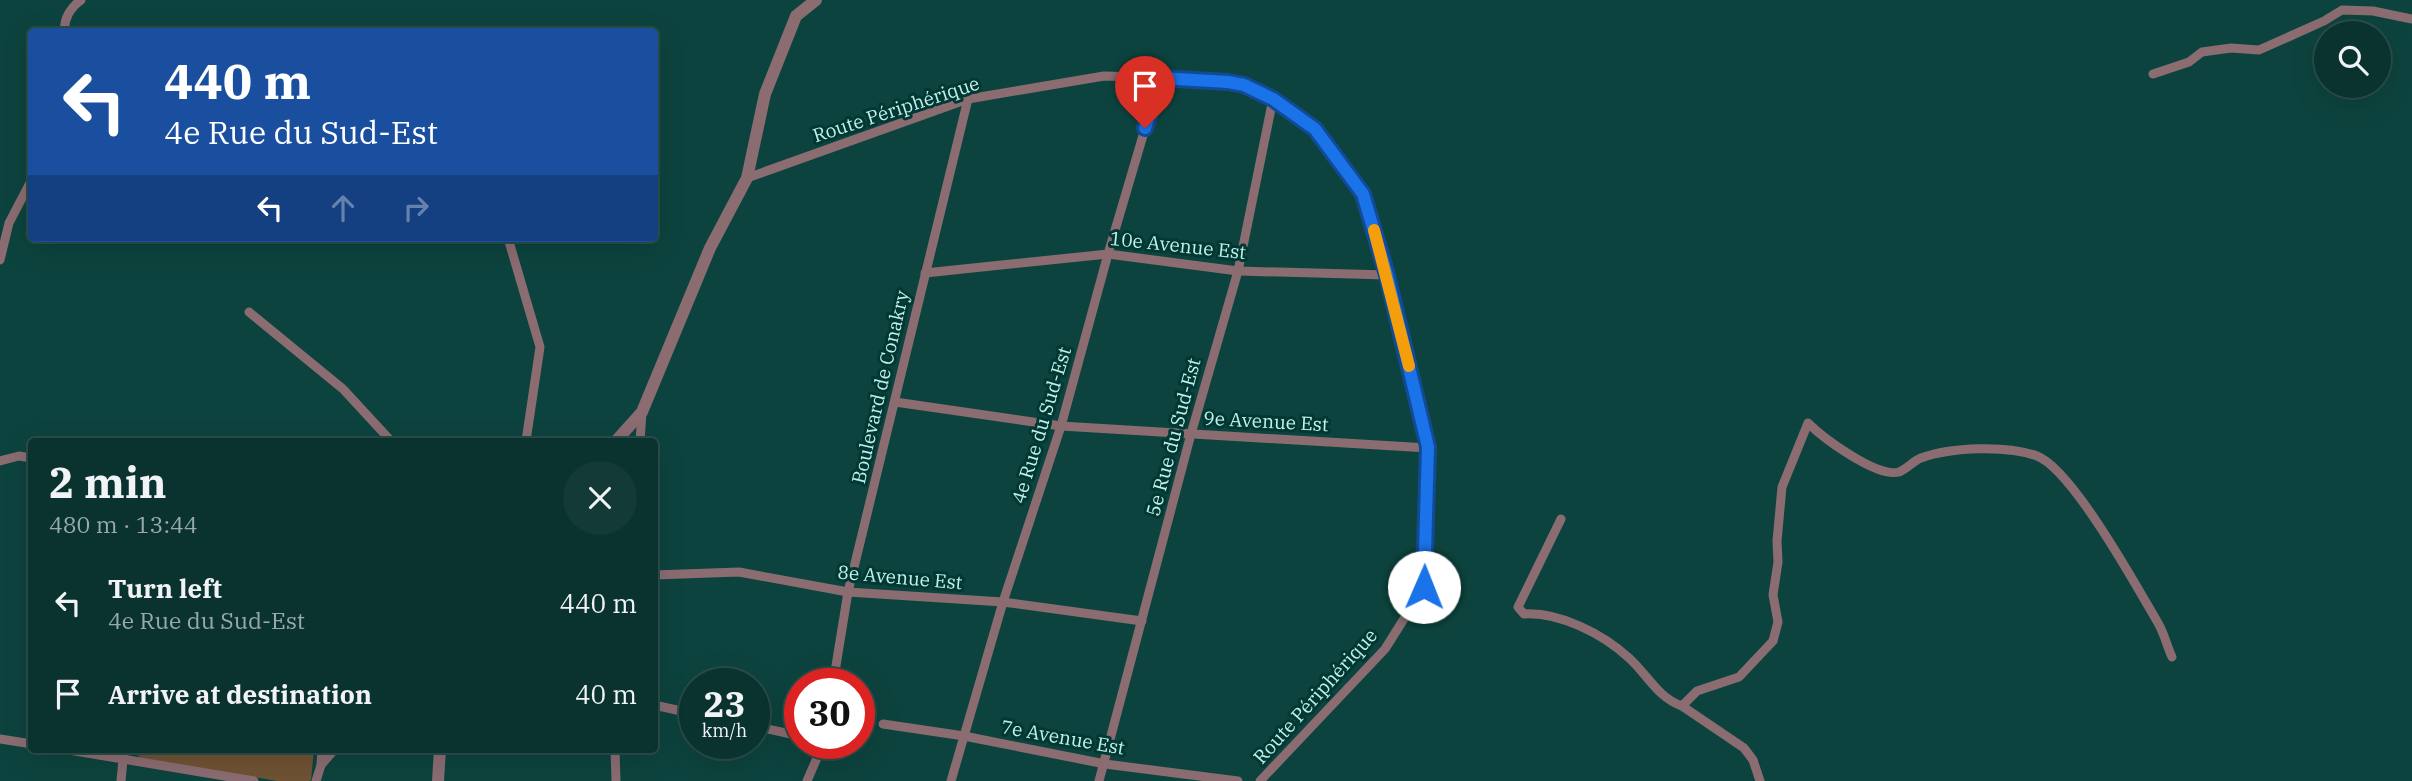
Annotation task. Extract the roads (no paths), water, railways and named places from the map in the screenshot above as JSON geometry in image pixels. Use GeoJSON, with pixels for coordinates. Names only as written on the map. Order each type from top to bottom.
{"type":"FeatureCollection","features":[{"type":"Feature","properties":{"kind":"street"},"geometry":{"type":"LineString","coordinates":[[619,438],[642,411],[710,248],[747,178],[765,94],[796,16],[816,0]]}},
{"type":"Feature","properties":{"kind":"street"},"geometry":{"type":"LineString","coordinates":[[64,28],[76,2]]}},
{"type":"Feature","properties":{"kind":"street"},"geometry":{"type":"LineString","coordinates":[[2153,74],[2189,62],[2202,52],[2231,48],[2259,50],[2325,21],[2342,10],[2373,11],[2412,19]]}},
{"type":"Feature","properties":{"kind":"street","name":"Route Périphérique"},"geometry":{"type":"LineString","coordinates":[[747,178],[968,99],[1104,76],[1211,79],[1244,85],[1273,99],[1315,129],[1363,194],[1387,275],[1428,447],[1424,587],[1385,649],[1260,781]]}},
{"type":"Feature","properties":{"kind":"street","name":"4e Rue du Sud-Est"},"geometry":{"type":"LineString","coordinates":[[951,781],[1003,603],[1061,426],[1160,78]]}},
{"type":"Feature","properties":{"kind":"street","name":"Boulevard de Conakry"},"geometry":{"type":"LineString","coordinates":[[836,668],[848,592],[968,99]]}},
{"type":"Feature","properties":{"kind":"street","name":"5e Rue du Sud-Est"},"geometry":{"type":"LineString","coordinates":[[1099,781],[1191,434],[1238,271],[1273,99]]}},
{"type":"Feature","properties":{"kind":"street"},"geometry":{"type":"LineString","coordinates":[[0,260],[9,223],[28,187]]}},
{"type":"Feature","properties":{"kind":"street"},"geometry":{"type":"LineString","coordinates":[[509,242],[540,347],[526,438]]}},
{"type":"Feature","properties":{"kind":"street","name":"10e Avenue Est"},"geometry":{"type":"LineString","coordinates":[[925,273],[1108,254],[1238,271],[1387,275]]}},
{"type":"Feature","properties":{"kind":"street"},"geometry":{"type":"LineString","coordinates":[[249,312],[343,388],[388,438]]}},
{"type":"Feature","properties":{"kind":"street","name":"9e Avenue Est"},"geometry":{"type":"LineString","coordinates":[[895,402],[1061,426],[1428,447]]}},
{"type":"Feature","properties":{"kind":"street"},"geometry":{"type":"LineString","coordinates":[[640,438],[642,411]]}},
{"type":"Feature","properties":{"kind":"street"},"geometry":{"type":"LineString","coordinates":[[1682,706],[1697,691],[1739,677],[1773,641],[1778,622],[1773,595],[1778,562],[1777,541],[1782,487],[1808,423],[1826,441],[1881,471],[1898,472],[1920,458],[1949,451],[2009,449],[2040,457],[2071,486],[2108,540],[2160,625],[2172,657]]}},
{"type":"Feature","properties":{"kind":"street"},"geometry":{"type":"LineString","coordinates":[[0,461],[19,456],[28,457]]}},
{"type":"Feature","properties":{"kind":"street"},"geometry":{"type":"LineString","coordinates":[[1561,519],[1518,607],[1524,614],[1538,613],[1596,635],[1630,658],[1654,687],[1673,703],[1682,706],[1744,748],[1760,781]]}},
{"type":"Feature","properties":{"kind":"street","name":"8e Avenue Est"},"geometry":{"type":"LineString","coordinates":[[658,575],[739,572],[848,592],[1003,603],[1142,621]]}},
{"type":"Feature","properties":{"kind":"street"},"geometry":{"type":"LineString","coordinates":[[658,706],[679,710]]}},
{"type":"Feature","properties":{"kind":"street","name":"7e Avenue Est"},"geometry":{"type":"LineString","coordinates":[[883,724],[964,736],[1105,764],[1238,781]]}},
{"type":"Feature","properties":{"kind":"street"},"geometry":{"type":"LineString","coordinates":[[0,739],[28,743]]}},
{"type":"Feature","properties":{"kind":"street"},"geometry":{"type":"LineString","coordinates":[[316,781],[322,753]]}},
{"type":"Feature","properties":{"kind":"street"},"geometry":{"type":"LineString","coordinates":[[321,765],[332,753]]}},
{"type":"Feature","properties":{"kind":"street"},"geometry":{"type":"LineString","coordinates":[[438,781],[440,753]]}},
{"type":"Feature","properties":{"kind":"street"},"geometry":{"type":"LineString","coordinates":[[615,753],[616,781]]}},
{"type":"Feature","properties":{"kind":"street"},"geometry":{"type":"LineString","coordinates":[[121,781],[123,754],[254,781]]}},
{"type":"Feature","properties":{"kind":"street"},"geometry":{"type":"LineString","coordinates":[[807,781],[817,759]]}}]}
